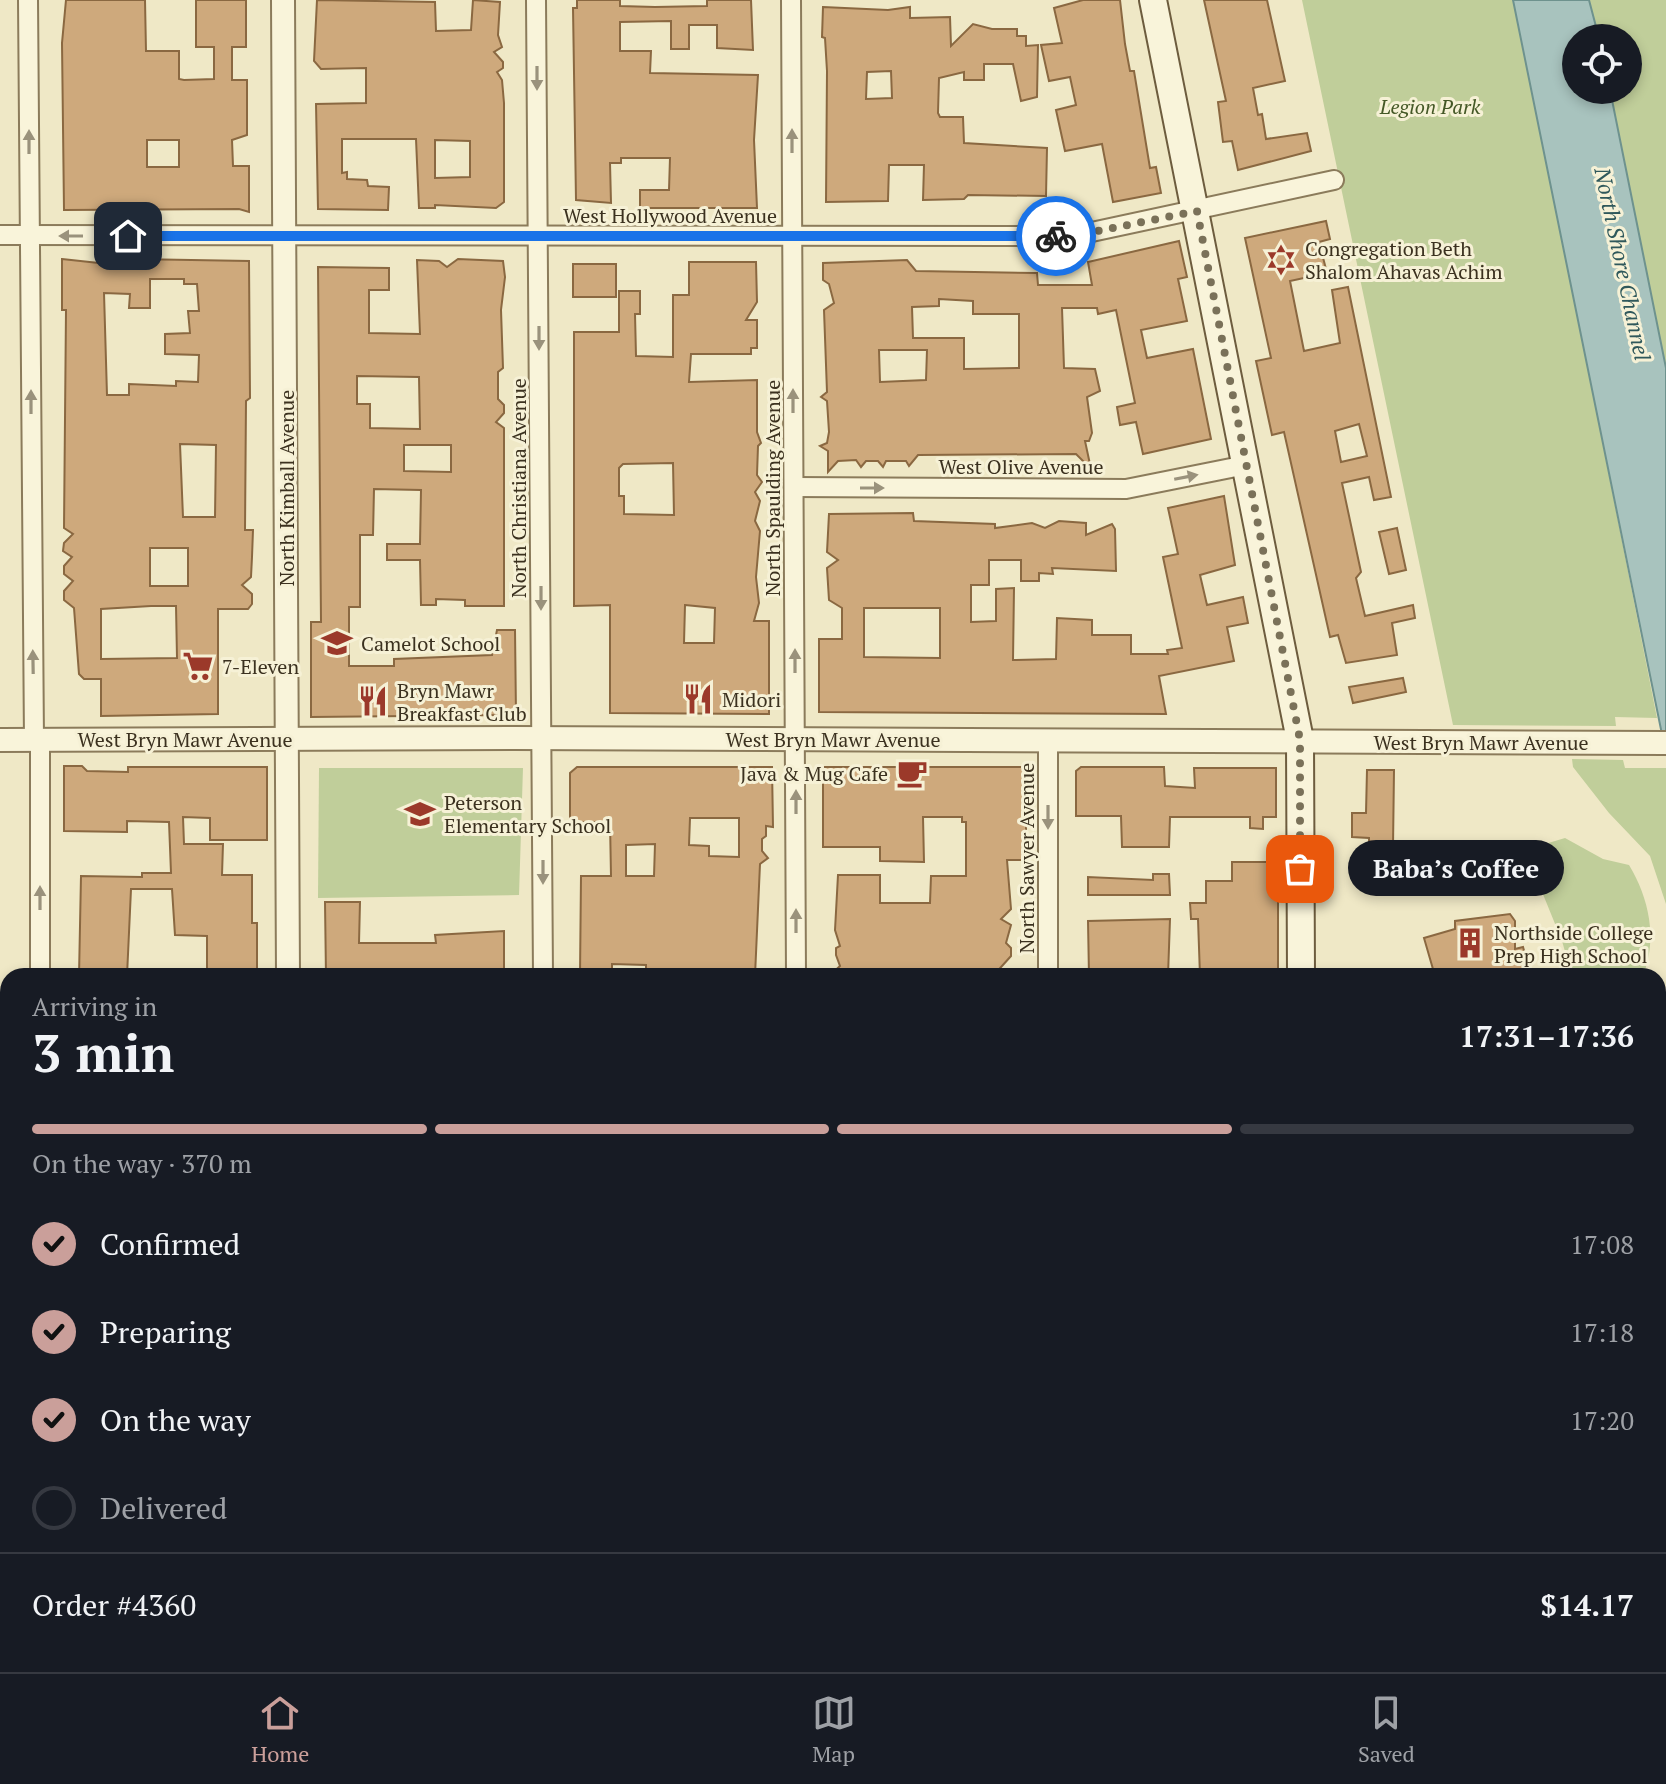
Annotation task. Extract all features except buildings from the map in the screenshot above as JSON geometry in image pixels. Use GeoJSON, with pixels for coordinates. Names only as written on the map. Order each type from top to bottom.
{"type":"FeatureCollection","features":[{"type":"Feature","properties":{"kind":"main road"},"geometry":{"type":"LineString","coordinates":[[1153,0],[1300,740],[1301,968]]}},
{"type":"Feature","properties":{"kind":"street"},"geometry":{"type":"LineString","coordinates":[[28,0],[40,968]]}},
{"type":"Feature","properties":{"kind":"street","name":"North Kimball Avenue"},"geometry":{"type":"LineString","coordinates":[[283,0],[288,968]]}},
{"type":"Feature","properties":{"kind":"street","name":"North Christiana Avenue"},"geometry":{"type":"LineString","coordinates":[[536,0],[543,968]]}},
{"type":"Feature","properties":{"kind":"street","name":"North Spaulding Avenue"},"geometry":{"type":"LineString","coordinates":[[791,0],[796,968]]}},
{"type":"Feature","properties":{"kind":"street","name":"West Hollywood Avenue"},"geometry":{"type":"LineString","coordinates":[[0,235],[1073,236],[1334,180]]}},
{"type":"Feature","properties":{"kind":"street","name":"West Olive Avenue"},"geometry":{"type":"LineString","coordinates":[[794,487],[1126,489],[1246,465]]}},
{"type":"Feature","properties":{"kind":"street","name":"West Bryn Mawr Avenue"},"geometry":{"type":"LineString","coordinates":[[0,740],[542,738],[1666,743]]}},
{"type":"Feature","properties":{"kind":"street","name":"North Sawyer Avenue"},"geometry":{"type":"LineString","coordinates":[[1048,739],[1048,968]]}},
{"type":"Feature","properties":{"kind":"green space","name":"Legion Park"},"geometry":{"type":"Polygon","coordinates":[[[1302,0],[1515,0],[1657,718],[1615,717],[1616,726],[1453,725],[1302,0]]]}},
{"type":"Feature","properties":{"kind":"green space"},"geometry":{"type":"Polygon","coordinates":[[[1589,0],[1666,0],[1666,368],[1613,104],[1642,104],[1642,24],[1595,24],[1589,0]]]}},
{"type":"Feature","properties":{"kind":"green space"},"geometry":{"type":"Polygon","coordinates":[[[1572,759],[1623,760],[1625,768],[1666,768],[1666,904],[1650,856],[1609,813],[1573,767],[1572,759]]]}},
{"type":"Feature","properties":{"kind":"green space"},"geometry":{"type":"Polygon","coordinates":[[[319,768],[523,768],[519,895],[318,898],[319,768]]]}},
{"type":"Feature","properties":{"kind":"green space"},"geometry":{"type":"Polygon","coordinates":[[[1565,838],[1603,859],[1629,865],[1642,891],[1649,919],[1650,948],[1646,968],[1570,968],[1525,850],[1565,838]]]}},
{"type":"Feature","properties":{"kind":"water","name":"North Shore Channel"},"geometry":{"type":"Polygon","coordinates":[[[1513,0],[1589,0],[1595,24],[1562,24],[1562,104],[1613,104],[1666,368],[1666,754],[1513,0]]]}},
{"type":"Feature","properties":{"kind":"way so far"},"geometry":{"type":"LineString","coordinates":[[1056,236],[1073,236],[1197,211],[1300,740],[1300,869]]}},
{"type":"Feature","properties":{"kind":"place","name":"Congregation Beth Shalom Ahavas Achim"},"geometry":{"type":"Point","coordinates":[1281,260]}},
{"type":"Feature","properties":{"kind":"place","name":"Camelot School"},"geometry":{"type":"Point","coordinates":[337,643]}},
{"type":"Feature","properties":{"kind":"place","name":"7-Eleven"},"geometry":{"type":"Point","coordinates":[198,666]}},
{"type":"Feature","properties":{"kind":"place","name":"Midori"},"geometry":{"type":"Point","coordinates":[698,699]}},
{"type":"Feature","properties":{"kind":"place","name":"Bryn Mawr Breakfast Club"},"geometry":{"type":"Point","coordinates":[373,701]}},
{"type":"Feature","properties":{"kind":"place","name":"Java & Mug Cafe"},"geometry":{"type":"Point","coordinates":[912,773]}},
{"type":"Feature","properties":{"kind":"place","name":"Peterson Elementary School"},"geometry":{"type":"Point","coordinates":[420,814]}},
{"type":"Feature","properties":{"kind":"place","name":"Baba’s Coffee"},"geometry":{"type":"Point","coordinates":[1300,869]}},
{"type":"Feature","properties":{"kind":"place","name":"Northside College Prep High School"},"geometry":{"type":"Point","coordinates":[1470,943]}},
{"type":"Feature","properties":{"kind":"route"},"geometry":{"type":"LineString","coordinates":[[128,236],[1056,236]]}}]}
